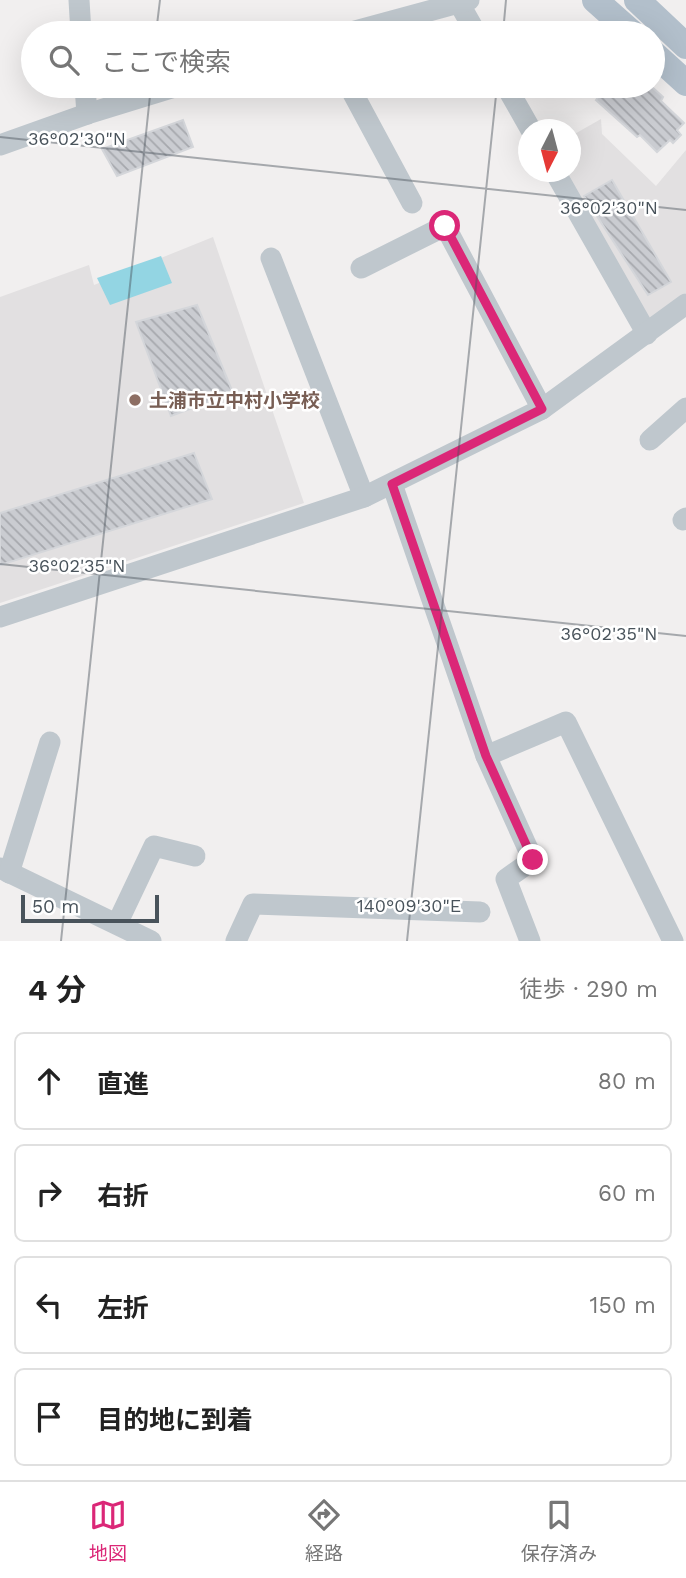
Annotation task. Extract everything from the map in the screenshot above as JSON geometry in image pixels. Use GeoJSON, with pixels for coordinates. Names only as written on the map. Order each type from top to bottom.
{"type":"FeatureCollection","features":[{"type":"Feature","properties":{"kind":"main road"},"geometry":{"type":"LineString","coordinates":[[596,0],[619,21]]}},
{"type":"Feature","properties":{"kind":"main road"},"geometry":{"type":"LineString","coordinates":[[637,0],[659,21]]}},
{"type":"Feature","properties":{"kind":"main road"},"geometry":{"type":"LineString","coordinates":[[665,26],[686,46]]}},
{"type":"Feature","properties":{"kind":"main road"},"geometry":{"type":"LineString","coordinates":[[665,64],[686,83]]}},
{"type":"Feature","properties":{"kind":"street"},"geometry":{"type":"LineString","coordinates":[[79,0],[80,21]]}},
{"type":"Feature","properties":{"kind":"street"},"geometry":{"type":"LineString","coordinates":[[392,21],[464,1],[472,21]]}},
{"type":"Feature","properties":{"kind":"street"},"geometry":{"type":"LineString","coordinates":[[86,98],[87,114]]}},
{"type":"Feature","properties":{"kind":"street"},"geometry":{"type":"LineString","coordinates":[[0,145],[139,98]]}},
{"type":"Feature","properties":{"kind":"street"},"geometry":{"type":"LineString","coordinates":[[355,98],[412,203]]}},
{"type":"Feature","properties":{"kind":"street"},"geometry":{"type":"LineString","coordinates":[[513,98],[525,119]]}},
{"type":"Feature","properties":{"kind":"street"},"geometry":{"type":"LineString","coordinates":[[561,182],[647,334]]}},
{"type":"Feature","properties":{"kind":"street"},"geometry":{"type":"LineString","coordinates":[[361,268],[445,226],[542,409]]}},
{"type":"Feature","properties":{"kind":"street"},"geometry":{"type":"LineString","coordinates":[[271,258],[364,497]]}},
{"type":"Feature","properties":{"kind":"street"},"geometry":{"type":"LineString","coordinates":[[0,617],[364,497],[542,409],[686,305]]}},
{"type":"Feature","properties":{"kind":"street"},"geometry":{"type":"LineString","coordinates":[[650,440],[686,408]]}},
{"type":"Feature","properties":{"kind":"street"},"geometry":{"type":"LineString","coordinates":[[392,484],[486,756],[533,860],[506,879],[530,941]]}},
{"type":"Feature","properties":{"kind":"street"},"geometry":{"type":"LineString","coordinates":[[486,756],[566,722],[673,941]]}},
{"type":"Feature","properties":{"kind":"street"},"geometry":{"type":"LineString","coordinates":[[50,742],[4,870],[151,941]]}},
{"type":"Feature","properties":{"kind":"street"},"geometry":{"type":"LineString","coordinates":[[117,925],[155,846],[195,856]]}},
{"type":"Feature","properties":{"kind":"street"},"geometry":{"type":"LineString","coordinates":[[236,941],[253,904],[480,912]]}},
{"type":"Feature","properties":{"kind":"shaded area"},"geometry":{"type":"Polygon","coordinates":[[[601,119],[602,134],[656,186],[686,150],[686,293],[649,321],[571,182],[581,182],[581,130],[601,119]]]}},
{"type":"Feature","properties":{"kind":"shaded area","name":"土浦市立中村小学校"},"geometry":{"type":"Polygon","coordinates":[[[213,237],[304,503],[0,603],[0,297],[89,265],[94,285],[213,237]]]}},
{"type":"Feature","properties":{"kind":"water"},"geometry":{"type":"Polygon","coordinates":[[[161,256],[172,283],[110,305],[97,278],[161,256]]]}},
{"type":"Feature","properties":{"kind":"building"},"geometry":{"type":"Polygon","coordinates":[[[662,98],[661,101],[684,123],[677,130],[681,135],[673,143],[670,140],[657,152],[596,100],[662,98]]]}},
{"type":"Feature","properties":{"kind":"building"},"geometry":{"type":"Polygon","coordinates":[[[183,120],[193,147],[117,176],[102,149],[183,120]]]}},
{"type":"Feature","properties":{"kind":"building"},"geometry":{"type":"Polygon","coordinates":[[[612,180],[671,282],[648,295],[584,196],[612,180]]]}},
{"type":"Feature","properties":{"kind":"building"},"geometry":{"type":"Polygon","coordinates":[[[197,305],[233,393],[171,416],[136,322],[197,305]]]}},
{"type":"Feature","properties":{"kind":"building"},"geometry":{"type":"Polygon","coordinates":[[[194,453],[212,499],[0,565],[0,513],[194,453]]]}},
{"type":"Feature","properties":{"kind":"place","name":"土浦市立中村小学校"},"geometry":{"type":"Point","coordinates":[135,400]}},
{"type":"Feature","properties":{"kind":"route"},"geometry":{"type":"LineString","coordinates":[[445,226],[542,409],[392,484],[486,756],[533,860]]}}]}
